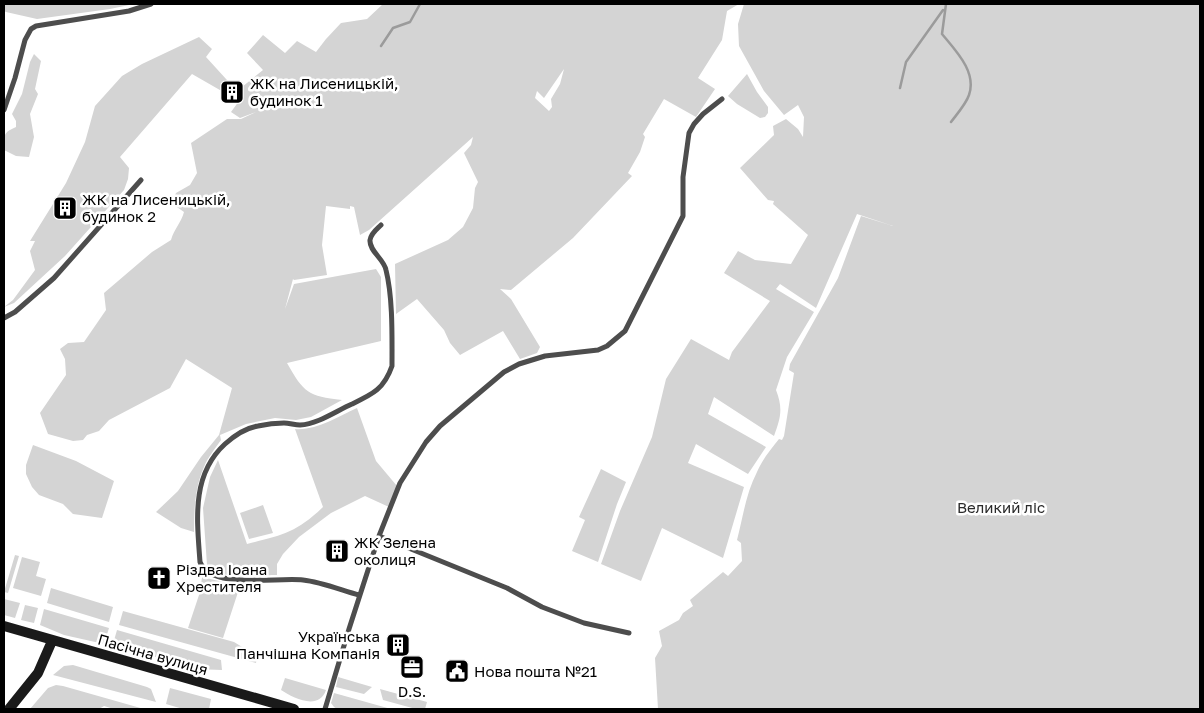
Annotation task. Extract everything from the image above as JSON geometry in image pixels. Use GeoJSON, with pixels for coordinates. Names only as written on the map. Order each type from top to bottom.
{"type":"FeatureCollection","features":[{"type":"Feature","properties":{"kind":"main road","name":"Пасічна вулиця"},"geometry":{"type":"LineString","coordinates":[[4,626],[294,709]]}},
{"type":"Feature","properties":{"kind":"main road"},"geometry":{"type":"LineString","coordinates":[[9,709],[38,673],[52,641]]}},
{"type":"Feature","properties":{"kind":"street"},"geometry":{"type":"LineString","coordinates":[[4,110],[25,40],[31,29],[36,26],[129,11],[151,4]]}},
{"type":"Feature","properties":{"kind":"street"},"geometry":{"type":"LineString","coordinates":[[325,709],[359,595],[379,536],[400,483],[426,442],[440,426],[492,381],[519,364],[545,356],[598,350],[607,346],[625,331],[683,216],[684,167],[689,134],[694,124],[703,114],[722,99]]}},
{"type":"Feature","properties":{"kind":"street"},"geometry":{"type":"LineString","coordinates":[[4,318],[15,312],[54,278],[141,180]]}},
{"type":"Feature","properties":{"kind":"street"},"geometry":{"type":"LineString","coordinates":[[359,595],[303,580],[229,579],[207,572],[202,568],[200,562],[197,512],[202,481],[208,466],[218,450],[234,436],[258,426],[312,422],[370,396],[388,378],[392,366],[388,282],[385,266],[371,246],[370,241],[373,233],[381,225]]}},
{"type":"Feature","properties":{"kind":"street"},"geometry":{"type":"LineString","coordinates":[[379,536],[507,588],[542,607],[584,623],[629,633]]}},
{"type":"Feature","properties":{"kind":"green space"},"geometry":{"type":"Polygon","coordinates":[[[4,4],[134,4],[37,19],[6,12],[4,11],[4,4]]]}},
{"type":"Feature","properties":{"kind":"green space"},"geometry":{"type":"Polygon","coordinates":[[[383,4],[739,4],[727,11],[722,40],[698,78],[715,89],[696,117],[664,99],[643,134],[645,137],[640,152],[628,173],[632,176],[573,238],[511,290],[500,289],[511,299],[540,347],[537,353],[520,359],[503,331],[460,355],[450,343],[444,330],[417,299],[396,314],[395,264],[448,240],[463,227],[473,208],[475,188],[478,182],[464,153],[471,145],[473,137],[369,230],[360,235],[354,207],[350,206],[350,209],[326,206],[322,245],[327,275],[293,279],[285,309],[294,284],[376,269],[381,277],[381,341],[287,363],[298,381],[308,391],[321,397],[342,400],[311,417],[296,420],[275,418],[246,424],[220,435],[221,440],[206,463],[199,482],[194,532],[181,528],[156,512],[178,491],[201,457],[219,435],[232,388],[186,359],[170,388],[109,420],[99,431],[87,435],[83,440],[73,441],[48,434],[40,413],[66,375],[65,359],[60,349],[68,343],[84,342],[106,310],[104,293],[152,252],[171,240],[184,212],[171,203],[176,193],[190,185],[197,173],[191,143],[227,119],[241,119],[256,112],[240,118],[231,112],[239,101],[192,74],[120,157],[129,168],[124,190],[65,256],[14,303],[4,307],[13,300],[35,270],[30,251],[35,241],[30,241],[66,183],[85,142],[95,106],[122,76],[142,64],[199,37],[212,49],[206,57],[237,91],[263,70],[247,53],[263,35],[285,53],[297,41],[316,52],[341,23],[367,19],[383,4]],[[564,69],[544,98],[537,91],[535,98],[549,111],[552,107],[551,99],[560,84],[564,69]]]}},
{"type":"Feature","properties":{"kind":"green space","name":"Великий ліс"},"geometry":{"type":"Polygon","coordinates":[[[744,4],[1200,4],[1200,709],[658,709],[655,658],[662,646],[659,631],[679,620],[683,613],[693,606],[690,600],[723,572],[728,576],[742,561],[741,543],[737,540],[750,488],[764,459],[779,439],[782,440],[784,436],[794,373],[789,370],[790,364],[838,278],[861,216],[893,226],[857,214],[816,308],[780,284],[776,289],[814,312],[787,357],[776,390],[780,402],[780,413],[774,436],[714,397],[708,414],[766,447],[748,474],[696,444],[688,463],[744,487],[723,558],[662,528],[641,581],[601,564],[620,511],[652,437],[666,379],[691,339],[729,360],[732,352],[770,301],[724,273],[738,251],[755,260],[791,264],[808,235],[773,204],[774,201],[768,200],[740,168],[774,135],[773,126],[786,119],[798,129],[803,137],[804,117],[798,105],[784,115],[764,91],[739,46],[738,24],[744,4]]]}},
{"type":"Feature","properties":{"kind":"green space"},"geometry":{"type":"Polygon","coordinates":[[[34,54],[41,61],[35,89],[38,94],[30,114],[34,137],[29,157],[16,156],[4,150],[4,138],[8,131],[16,127],[16,121],[12,114],[22,94],[30,62],[34,54]]]}},
{"type":"Feature","properties":{"kind":"green space"},"geometry":{"type":"Polygon","coordinates":[[[747,74],[768,107],[768,113],[765,117],[760,118],[728,96],[747,74]]]}},
{"type":"Feature","properties":{"kind":"green space"},"geometry":{"type":"Polygon","coordinates":[[[357,408],[376,461],[397,486],[389,507],[365,496],[331,513],[299,537],[283,554],[277,564],[277,575],[231,576],[222,574],[207,565],[203,508],[210,477],[218,460],[247,544],[288,532],[305,522],[323,507],[295,429],[311,428],[357,408]]]}},
{"type":"Feature","properties":{"kind":"green space"},"geometry":{"type":"Polygon","coordinates":[[[33,445],[76,461],[114,481],[102,518],[73,514],[63,504],[39,495],[32,487],[26,474],[26,465],[33,445]]]}},
{"type":"Feature","properties":{"kind":"green space"},"geometry":{"type":"Polygon","coordinates":[[[601,469],[626,482],[598,562],[572,551],[585,520],[579,517],[601,469]]]}},
{"type":"Feature","properties":{"kind":"green space"},"geometry":{"type":"Polygon","coordinates":[[[263,505],[273,533],[249,539],[240,513],[263,505]]]}},
{"type":"Feature","properties":{"kind":"green space"},"geometry":{"type":"Polygon","coordinates":[[[15,555],[19,556],[8,593],[4,592],[15,555]]]}},
{"type":"Feature","properties":{"kind":"green space"},"geometry":{"type":"Polygon","coordinates":[[[22,557],[40,562],[36,576],[46,579],[41,596],[13,588],[22,557]]]}},
{"type":"Feature","properties":{"kind":"green space"},"geometry":{"type":"Polygon","coordinates":[[[202,577],[240,586],[223,638],[188,628],[200,592],[202,577]]]}},
{"type":"Feature","properties":{"kind":"green space"},"geometry":{"type":"Polygon","coordinates":[[[51,588],[113,607],[109,622],[47,603],[51,588]]]}},
{"type":"Feature","properties":{"kind":"green space"},"geometry":{"type":"Polygon","coordinates":[[[4,599],[20,603],[15,618],[4,615],[4,599]]]}},
{"type":"Feature","properties":{"kind":"green space"},"geometry":{"type":"Polygon","coordinates":[[[25,605],[38,608],[34,623],[21,620],[25,605]]]}},
{"type":"Feature","properties":{"kind":"green space"},"geometry":{"type":"Polygon","coordinates":[[[44,609],[109,628],[104,644],[64,635],[40,625],[44,609]]]}},
{"type":"Feature","properties":{"kind":"green space"},"geometry":{"type":"Polygon","coordinates":[[[123,611],[234,642],[257,656],[256,663],[119,625],[123,611]]]}},
{"type":"Feature","properties":{"kind":"green space"},"geometry":{"type":"Polygon","coordinates":[[[117,630],[221,660],[222,670],[195,669],[113,644],[117,630]]]}},
{"type":"Feature","properties":{"kind":"green space"},"geometry":{"type":"Polygon","coordinates":[[[73,665],[147,687],[151,689],[156,702],[53,675],[64,666],[73,665]]]}},
{"type":"Feature","properties":{"kind":"green space"},"geometry":{"type":"Polygon","coordinates":[[[338,677],[372,687],[364,694],[336,687],[338,677]]]}},
{"type":"Feature","properties":{"kind":"green space"},"geometry":{"type":"Polygon","coordinates":[[[285,678],[326,690],[318,700],[305,701],[281,690],[285,678]]]}},
{"type":"Feature","properties":{"kind":"green space"},"geometry":{"type":"Polygon","coordinates":[[[56,685],[144,709],[114,709],[104,706],[99,709],[30,709],[48,688],[56,685]]]}},
{"type":"Feature","properties":{"kind":"green space"},"geometry":{"type":"Polygon","coordinates":[[[170,688],[211,699],[209,709],[183,709],[166,704],[170,688]]]}},
{"type":"Feature","properties":{"kind":"green space"},"geometry":{"type":"Polygon","coordinates":[[[380,689],[427,702],[425,709],[416,709],[383,700],[380,689]]]}},
{"type":"Feature","properties":{"kind":"green space"},"geometry":{"type":"Polygon","coordinates":[[[334,693],[391,709],[337,709],[331,703],[334,693]]]}},
{"type":"Feature","properties":{"kind":"waterway"},"geometry":{"type":"LineString","coordinates":[[381,46],[393,28],[410,22],[420,4]]}},
{"type":"Feature","properties":{"kind":"waterway"},"geometry":{"type":"LineString","coordinates":[[946,4],[942,34],[964,62],[968,70],[971,86],[966,102],[951,122]]}},
{"type":"Feature","properties":{"kind":"waterway"},"geometry":{"type":"LineString","coordinates":[[900,88],[906,62],[943,10]]}},
{"type":"Feature","properties":{"kind":"place","name":"ЖК на Лисеницькій, будинок 1"},"geometry":{"type":"Point","coordinates":[232,92]}},
{"type":"Feature","properties":{"kind":"place","name":"ЖК на Лисеницькій, будинок 2"},"geometry":{"type":"Point","coordinates":[65,208]}},
{"type":"Feature","properties":{"kind":"place","name":"ЖК Зелена околиця"},"geometry":{"type":"Point","coordinates":[337,551]}},
{"type":"Feature","properties":{"kind":"place","name":"Різдва Іоана Хрестителя"},"geometry":{"type":"Point","coordinates":[159,578]}},
{"type":"Feature","properties":{"kind":"place","name":"Українська Панчішна Компанія"},"geometry":{"type":"Point","coordinates":[398,645]}},
{"type":"Feature","properties":{"kind":"place","name":"D.S."},"geometry":{"type":"Point","coordinates":[412,667]}},
{"type":"Feature","properties":{"kind":"place","name":"Нова пошта №21"},"geometry":{"type":"Point","coordinates":[457,671]}}]}
